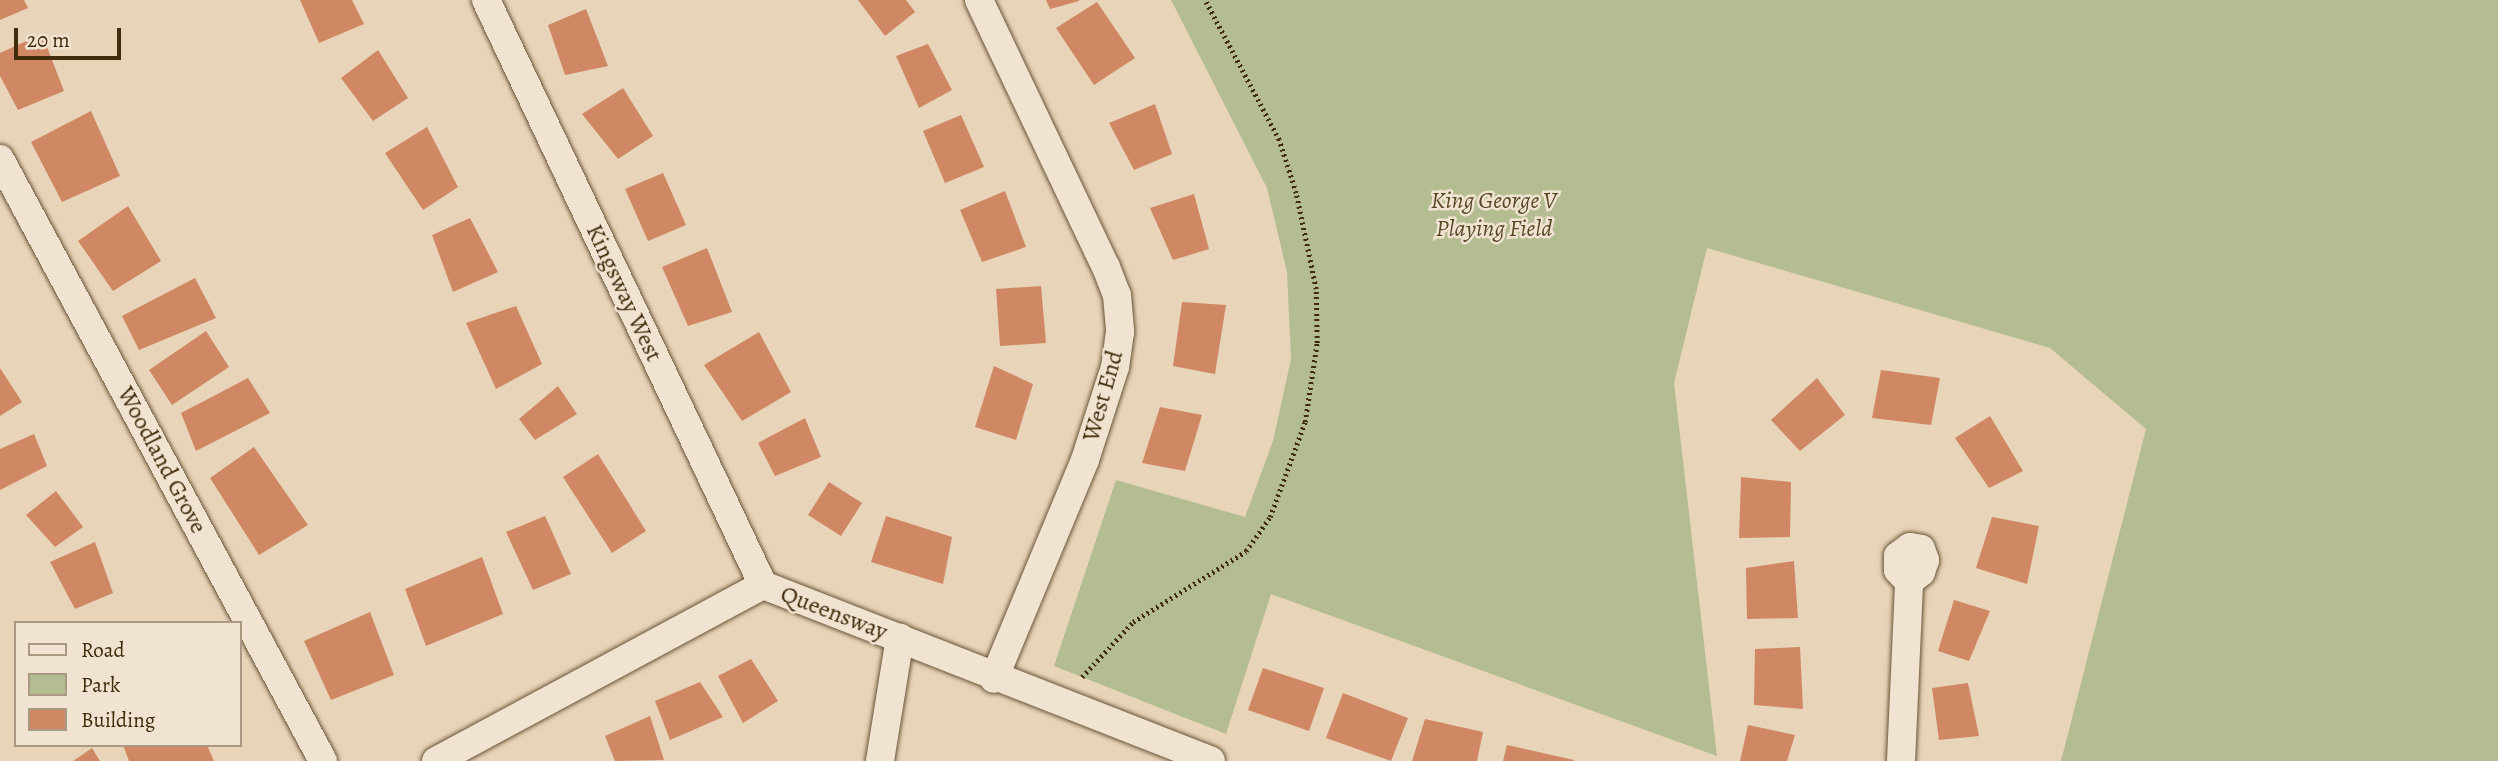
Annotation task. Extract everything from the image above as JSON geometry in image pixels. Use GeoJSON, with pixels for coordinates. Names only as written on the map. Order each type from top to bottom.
{"type":"FeatureCollection","features":[{"type":"Feature","properties":{"kind":"street","name":"Kingsway West"},"geometry":{"type":"LineString","coordinates":[[486,0],[763,585]]}},
{"type":"Feature","properties":{"kind":"street","name":"West End"},"geometry":{"type":"LineString","coordinates":[[979,0],[1106,267],[1117,295],[1120,332],[1115,368],[1085,460],[994,679]]}},
{"type":"Feature","properties":{"kind":"street","name":"Woodland Grove"},"geometry":{"type":"LineString","coordinates":[[0,159],[323,761]]}},
{"type":"Feature","properties":{"kind":"street"},"geometry":{"type":"LineString","coordinates":[[1901,761],[1909,582]]}},
{"type":"Feature","properties":{"kind":"street","name":"Queensway"},"geometry":{"type":"LineString","coordinates":[[436,761],[763,585],[994,679],[1210,761]]}},
{"type":"Feature","properties":{"kind":"street"},"geometry":{"type":"LineString","coordinates":[[880,761],[900,639]]}},
{"type":"Feature","properties":{"kind":"path"},"geometry":{"type":"LineString","coordinates":[[1058,703],[1133,622],[1245,551],[1270,517],[1305,422],[1317,343],[1315,289],[1296,193],[1279,141],[1205,0]]}},
{"type":"Feature","properties":{"kind":"green space","name":"King George V Playing Field"},"geometry":{"type":"Polygon","coordinates":[[[1171,0],[2498,0],[2498,761],[2061,761],[2146,429],[2050,348],[1707,248],[1674,383],[1717,756],[1271,594],[1226,734],[1054,666],[1116,480],[1245,517],[1273,441],[1291,359],[1287,272],[1267,188],[1171,0]]]}},
{"type":"Feature","properties":{"kind":"building"},"geometry":{"type":"Polygon","coordinates":[[[0,0],[24,0],[28,8],[0,20],[0,0]]]}},
{"type":"Feature","properties":{"kind":"building"},"geometry":{"type":"Polygon","coordinates":[[[300,0],[352,0],[364,24],[319,43],[300,0]]]}},
{"type":"Feature","properties":{"kind":"building"},"geometry":{"type":"Polygon","coordinates":[[[858,0],[906,0],[915,12],[885,36],[858,0]]]}},
{"type":"Feature","properties":{"kind":"building"},"geometry":{"type":"Polygon","coordinates":[[[1046,0],[1079,0],[1079,1],[1050,9],[1046,0]]]}},
{"type":"Feature","properties":{"kind":"building"},"geometry":{"type":"Polygon","coordinates":[[[1097,2],[1135,58],[1094,85],[1056,28],[1097,2]]]}},
{"type":"Feature","properties":{"kind":"building"},"geometry":{"type":"Polygon","coordinates":[[[586,9],[608,66],[565,75],[548,25],[586,9]]]}},
{"type":"Feature","properties":{"kind":"building"},"geometry":{"type":"Polygon","coordinates":[[[42,34],[64,91],[18,110],[0,76],[0,53],[42,34]]]}},
{"type":"Feature","properties":{"kind":"building"},"geometry":{"type":"Polygon","coordinates":[[[928,44],[952,90],[919,108],[896,56],[928,44]]]}},
{"type":"Feature","properties":{"kind":"building"},"geometry":{"type":"Polygon","coordinates":[[[378,50],[408,98],[373,121],[341,78],[378,50]]]}},
{"type":"Feature","properties":{"kind":"building"},"geometry":{"type":"Polygon","coordinates":[[[623,88],[653,136],[618,159],[582,114],[623,88]]]}},
{"type":"Feature","properties":{"kind":"building"},"geometry":{"type":"Polygon","coordinates":[[[1155,104],[1172,154],[1134,170],[1109,123],[1155,104]]]}},
{"type":"Feature","properties":{"kind":"building"},"geometry":{"type":"Polygon","coordinates":[[[91,111],[120,176],[62,202],[31,142],[91,111]]]}},
{"type":"Feature","properties":{"kind":"building"},"geometry":{"type":"Polygon","coordinates":[[[961,115],[984,167],[945,183],[923,131],[961,115]]]}},
{"type":"Feature","properties":{"kind":"building"},"geometry":{"type":"Polygon","coordinates":[[[427,127],[458,187],[423,210],[385,153],[427,127]]]}},
{"type":"Feature","properties":{"kind":"building"},"geometry":{"type":"Polygon","coordinates":[[[663,173],[686,225],[648,241],[625,189],[663,173]]]}},
{"type":"Feature","properties":{"kind":"building"},"geometry":{"type":"Polygon","coordinates":[[[1005,191],[1026,247],[982,262],[960,210],[1005,191]]]}},
{"type":"Feature","properties":{"kind":"building"},"geometry":{"type":"Polygon","coordinates":[[[1194,194],[1209,249],[1173,260],[1150,208],[1194,194]]]}},
{"type":"Feature","properties":{"kind":"building"},"geometry":{"type":"Polygon","coordinates":[[[128,206],[161,261],[113,291],[78,241],[128,206]]]}},
{"type":"Feature","properties":{"kind":"building"},"geometry":{"type":"Polygon","coordinates":[[[470,218],[498,272],[453,292],[432,235],[470,218]]]}},
{"type":"Feature","properties":{"kind":"building"},"geometry":{"type":"Polygon","coordinates":[[[707,248],[732,312],[688,326],[662,267],[707,248]]]}},
{"type":"Feature","properties":{"kind":"building"},"geometry":{"type":"Polygon","coordinates":[[[195,278],[216,318],[139,350],[122,316],[195,278]]]}},
{"type":"Feature","properties":{"kind":"building"},"geometry":{"type":"Polygon","coordinates":[[[1041,286],[1046,343],[1000,346],[996,289],[1041,286]]]}},
{"type":"Feature","properties":{"kind":"building"},"geometry":{"type":"Polygon","coordinates":[[[1182,302],[1226,305],[1215,374],[1173,366],[1182,302]]]}},
{"type":"Feature","properties":{"kind":"building"},"geometry":{"type":"Polygon","coordinates":[[[516,306],[542,364],[496,389],[466,323],[516,306]]]}},
{"type":"Feature","properties":{"kind":"building"},"geometry":{"type":"Polygon","coordinates":[[[206,331],[229,367],[172,405],[149,370],[206,331]]]}},
{"type":"Feature","properties":{"kind":"building"},"geometry":{"type":"Polygon","coordinates":[[[759,332],[791,392],[742,421],[704,365],[759,332]]]}},
{"type":"Feature","properties":{"kind":"building"},"geometry":{"type":"Polygon","coordinates":[[[994,366],[1033,384],[1016,440],[975,427],[994,366]]]}},
{"type":"Feature","properties":{"kind":"building"},"geometry":{"type":"Polygon","coordinates":[[[0,368],[22,402],[0,416],[0,368]]]}},
{"type":"Feature","properties":{"kind":"building"},"geometry":{"type":"Polygon","coordinates":[[[1881,370],[1940,378],[1931,425],[1872,418],[1881,370]]]}},
{"type":"Feature","properties":{"kind":"building"},"geometry":{"type":"Polygon","coordinates":[[[248,378],[270,413],[196,451],[181,413],[248,378]]]}},
{"type":"Feature","properties":{"kind":"building"},"geometry":{"type":"Polygon","coordinates":[[[1817,378],[1845,415],[1800,451],[1771,420],[1817,378]]]}},
{"type":"Feature","properties":{"kind":"building"},"geometry":{"type":"Polygon","coordinates":[[[558,386],[577,414],[535,440],[519,419],[558,386]]]}},
{"type":"Feature","properties":{"kind":"building"},"geometry":{"type":"Polygon","coordinates":[[[1160,407],[1202,415],[1185,471],[1142,463],[1160,407]]]}},
{"type":"Feature","properties":{"kind":"building"},"geometry":{"type":"Polygon","coordinates":[[[1990,416],[2023,471],[1989,488],[1955,438],[1990,416]]]}},
{"type":"Feature","properties":{"kind":"building"},"geometry":{"type":"Polygon","coordinates":[[[805,418],[821,457],[775,476],[758,443],[805,418]]]}},
{"type":"Feature","properties":{"kind":"building"},"geometry":{"type":"Polygon","coordinates":[[[34,434],[47,466],[0,490],[0,449],[34,434]]]}},
{"type":"Feature","properties":{"kind":"building"},"geometry":{"type":"Polygon","coordinates":[[[254,447],[308,525],[259,555],[210,478],[254,447]]]}},
{"type":"Feature","properties":{"kind":"building"},"geometry":{"type":"Polygon","coordinates":[[[598,454],[646,531],[612,553],[563,477],[598,454]]]}},
{"type":"Feature","properties":{"kind":"building"},"geometry":{"type":"Polygon","coordinates":[[[1741,477],[1791,482],[1790,537],[1739,538],[1741,477]]]}},
{"type":"Feature","properties":{"kind":"building"},"geometry":{"type":"Polygon","coordinates":[[[829,482],[862,503],[841,536],[808,515],[829,482]]]}},
{"type":"Feature","properties":{"kind":"building"},"geometry":{"type":"Polygon","coordinates":[[[56,491],[83,527],[55,547],[26,515],[56,491]]]}},
{"type":"Feature","properties":{"kind":"building"},"geometry":{"type":"Polygon","coordinates":[[[545,516],[571,574],[533,590],[506,532],[545,516]]]}},
{"type":"Feature","properties":{"kind":"building"},"geometry":{"type":"Polygon","coordinates":[[[886,516],[952,537],[943,584],[871,562],[886,516]]]}},
{"type":"Feature","properties":{"kind":"building"},"geometry":{"type":"Polygon","coordinates":[[[1992,517],[2039,526],[2027,584],[1976,568],[1992,517]]]}},
{"type":"Feature","properties":{"kind":"building"},"geometry":{"type":"Polygon","coordinates":[[[95,542],[113,593],[75,609],[50,562],[95,542]]]}},
{"type":"Feature","properties":{"kind":"building"},"geometry":{"type":"Polygon","coordinates":[[[482,557],[503,614],[426,646],[405,589],[482,557]]]}},
{"type":"Feature","properties":{"kind":"building"},"geometry":{"type":"Polygon","coordinates":[[[1794,561],[1798,618],[1747,619],[1746,568],[1794,561]]]}},
{"type":"Feature","properties":{"kind":"building"},"geometry":{"type":"Polygon","coordinates":[[[1954,600],[1990,611],[1969,661],[1938,651],[1954,600]]]}},
{"type":"Feature","properties":{"kind":"building"},"geometry":{"type":"Polygon","coordinates":[[[370,612],[394,675],[331,700],[304,641],[370,612]]]}},
{"type":"Feature","properties":{"kind":"building"},"geometry":{"type":"Polygon","coordinates":[[[1800,647],[1803,709],[1754,705],[1755,649],[1800,647]]]}},
{"type":"Feature","properties":{"kind":"building"},"geometry":{"type":"Polygon","coordinates":[[[751,659],[778,701],[743,723],[718,676],[751,659]]]}},
{"type":"Feature","properties":{"kind":"building"},"geometry":{"type":"Polygon","coordinates":[[[1263,668],[1324,688],[1309,731],[1248,710],[1263,668]]]}},
{"type":"Feature","properties":{"kind":"building"},"geometry":{"type":"Polygon","coordinates":[[[700,682],[723,717],[670,740],[655,701],[700,682]]]}},
{"type":"Feature","properties":{"kind":"building"},"geometry":{"type":"Polygon","coordinates":[[[1968,683],[1979,736],[1939,740],[1932,688],[1968,683]]]}},
{"type":"Feature","properties":{"kind":"building"},"geometry":{"type":"Polygon","coordinates":[[[1343,693],[1408,718],[1391,761],[1326,738],[1343,693]]]}},
{"type":"Feature","properties":{"kind":"building"},"geometry":{"type":"Polygon","coordinates":[[[650,716],[664,760],[615,761],[605,736],[650,716]]]}},
{"type":"Feature","properties":{"kind":"building"},"geometry":{"type":"Polygon","coordinates":[[[1425,719],[1483,732],[1477,761],[1412,761],[1425,719]]]}},
{"type":"Feature","properties":{"kind":"building"},"geometry":{"type":"Polygon","coordinates":[[[1748,725],[1795,735],[1787,761],[1740,761],[1748,725]]]}},
{"type":"Feature","properties":{"kind":"building"},"geometry":{"type":"Polygon","coordinates":[[[1507,745],[1574,760],[1574,761],[1503,761],[1507,745]]]}},
{"type":"Feature","properties":{"kind":"building"},"geometry":{"type":"Polygon","coordinates":[[[124,747],[208,747],[214,761],[129,761],[124,747]]]}},
{"type":"Feature","properties":{"kind":"building"},"geometry":{"type":"Polygon","coordinates":[[[92,748],[100,761],[73,761],[92,748]]]}}]}
